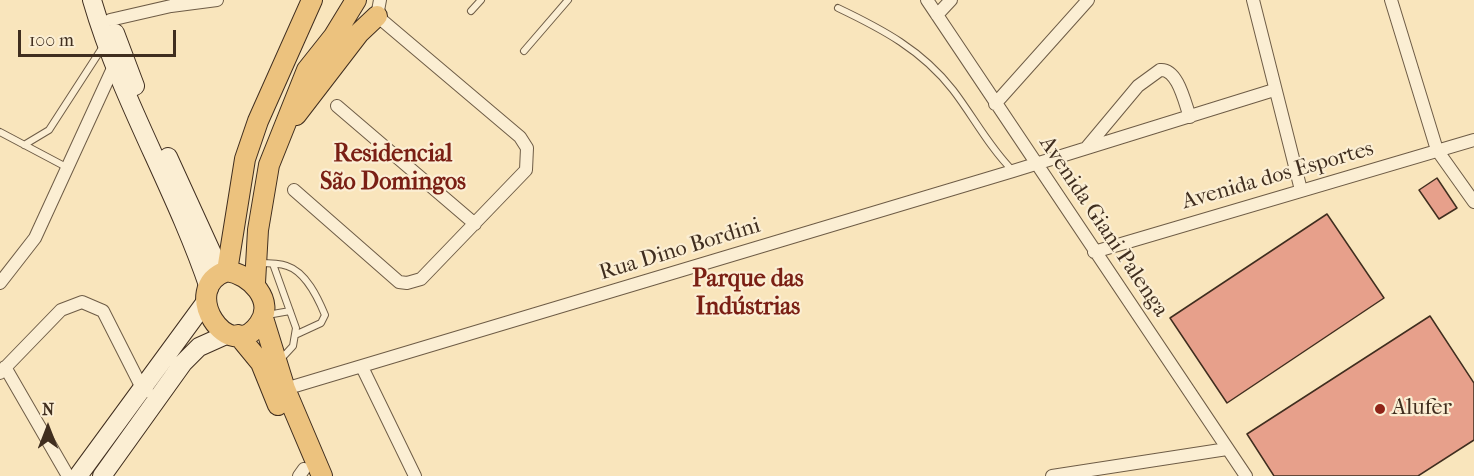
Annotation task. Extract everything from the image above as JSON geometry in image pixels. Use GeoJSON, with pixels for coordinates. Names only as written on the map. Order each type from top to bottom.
{"type":"FeatureCollection","features":[{"type":"Feature","properties":{"kind":"main road"},"geometry":{"type":"LineString","coordinates":[[92,0],[114,66],[196,250],[216,283]]}},
{"type":"Feature","properties":{"kind":"main road"},"geometry":{"type":"LineString","coordinates":[[105,0],[110,20],[136,89],[216,283]]}},
{"type":"Feature","properties":{"kind":"main road"},"geometry":{"type":"LineString","coordinates":[[308,474],[261,363],[233,335],[211,320],[216,283],[245,159],[258,121],[312,0]]}},
{"type":"Feature","properties":{"kind":"main road"},"geometry":{"type":"LineString","coordinates":[[255,284],[264,263],[262,197],[269,165],[279,136],[307,70],[334,36],[356,0]]}},
{"type":"Feature","properties":{"kind":"main road"},"geometry":{"type":"LineString","coordinates":[[279,136],[379,8]]}},
{"type":"Feature","properties":{"kind":"main road"},"geometry":{"type":"LineString","coordinates":[[78,476],[216,283],[247,276],[255,284],[262,299],[263,317],[308,474]]}},
{"type":"Feature","properties":{"kind":"main road"},"geometry":{"type":"LineString","coordinates":[[102,476],[183,363],[200,347],[256,328],[263,317]]}},
{"type":"Feature","properties":{"kind":"street"},"geometry":{"type":"LineString","coordinates":[[110,20],[171,6],[216,0]]}},
{"type":"Feature","properties":{"kind":"street","name":"Avenida Giani Palenga"},"geometry":{"type":"LineString","coordinates":[[927,0],[994,104],[1246,476]]}},
{"type":"Feature","properties":{"kind":"street"},"geometry":{"type":"LineString","coordinates":[[937,15],[951,0]]}},
{"type":"Feature","properties":{"kind":"street"},"geometry":{"type":"LineString","coordinates":[[994,104],[1088,0]]}},
{"type":"Feature","properties":{"kind":"street"},"geometry":{"type":"LineString","coordinates":[[1253,0],[1301,190]]}},
{"type":"Feature","properties":{"kind":"street"},"geometry":{"type":"LineString","coordinates":[[1391,0],[1437,150],[1474,202]]}},
{"type":"Feature","properties":{"kind":"street"},"geometry":{"type":"LineString","coordinates":[[294,190],[399,282],[407,284],[421,279],[526,170],[527,148],[511,128],[379,8]]}},
{"type":"Feature","properties":{"kind":"street"},"geometry":{"type":"LineString","coordinates":[[0,283],[35,238],[69,169],[114,66]]}},
{"type":"Feature","properties":{"kind":"street"},"geometry":{"type":"LineString","coordinates":[[1086,148],[1138,86],[1160,70],[1171,73],[1176,80],[1190,117]]}},
{"type":"Feature","properties":{"kind":"street","name":"Rua Dino Bordini"},"geometry":{"type":"LineString","coordinates":[[285,389],[1014,171],[1274,90]]}},
{"type":"Feature","properties":{"kind":"street"},"geometry":{"type":"LineString","coordinates":[[337,106],[475,224]]}},
{"type":"Feature","properties":{"kind":"street","name":"Avenida dos Esportes"},"geometry":{"type":"LineString","coordinates":[[1095,252],[1474,140]]}},
{"type":"Feature","properties":{"kind":"street"},"geometry":{"type":"LineString","coordinates":[[68,476],[3,370],[61,310],[82,302],[103,311],[142,388],[158,398]]}},
{"type":"Feature","properties":{"kind":"street"},"geometry":{"type":"LineString","coordinates":[[362,367],[415,476]]}},
{"type":"Feature","properties":{"kind":"street"},"geometry":{"type":"LineString","coordinates":[[1052,476],[1227,449]]}},
{"type":"Feature","properties":{"kind":"lane"},"geometry":{"type":"LineString","coordinates":[[471,11],[480,0]]}},
{"type":"Feature","properties":{"kind":"lane"},"geometry":{"type":"LineString","coordinates":[[524,51],[568,0]]}},
{"type":"Feature","properties":{"kind":"lane"},"geometry":{"type":"LineString","coordinates":[[838,9],[885,30],[931,65],[951,87],[1014,171]]}},
{"type":"Feature","properties":{"kind":"lane"},"geometry":{"type":"LineString","coordinates":[[24,145],[49,130],[106,42]]}},
{"type":"Feature","properties":{"kind":"lane"},"geometry":{"type":"LineString","coordinates":[[0,132],[69,169]]}},
{"type":"Feature","properties":{"kind":"lane"},"geometry":{"type":"LineString","coordinates":[[264,263],[290,311],[296,328],[293,346],[277,365]]}},
{"type":"Feature","properties":{"kind":"lane"},"geometry":{"type":"LineString","coordinates":[[264,263],[287,265],[299,272],[326,315],[321,323],[295,335]]}},
{"type":"Feature","properties":{"kind":"lane"},"geometry":{"type":"LineString","coordinates":[[263,317],[290,311]]}},
{"type":"Feature","properties":{"kind":"building"},"geometry":{"type":"Polygon","coordinates":[[[1437,178],[1457,208],[1439,219],[1419,190],[1437,178]]]}},
{"type":"Feature","properties":{"kind":"building"},"geometry":{"type":"Polygon","coordinates":[[[1327,214],[1384,298],[1227,403],[1170,318],[1327,214]]]}},
{"type":"Feature","properties":{"kind":"building","name":"Alufer"},"geometry":{"type":"Polygon","coordinates":[[[1430,316],[1474,383],[1474,440],[1418,476],[1274,476],[1247,434],[1430,316]]]}},
{"type":"Feature","properties":{"kind":"place","name":"Alufer"},"geometry":{"type":"Point","coordinates":[1380,409]}},
{"type":"Feature","properties":{"kind":"district","name":"Residencial São Domingos"},"geometry":{"type":"Point","coordinates":[393,169]}},
{"type":"Feature","properties":{"kind":"district","name":"Parque das Indústrias"},"geometry":{"type":"Point","coordinates":[748,294]}}]}
